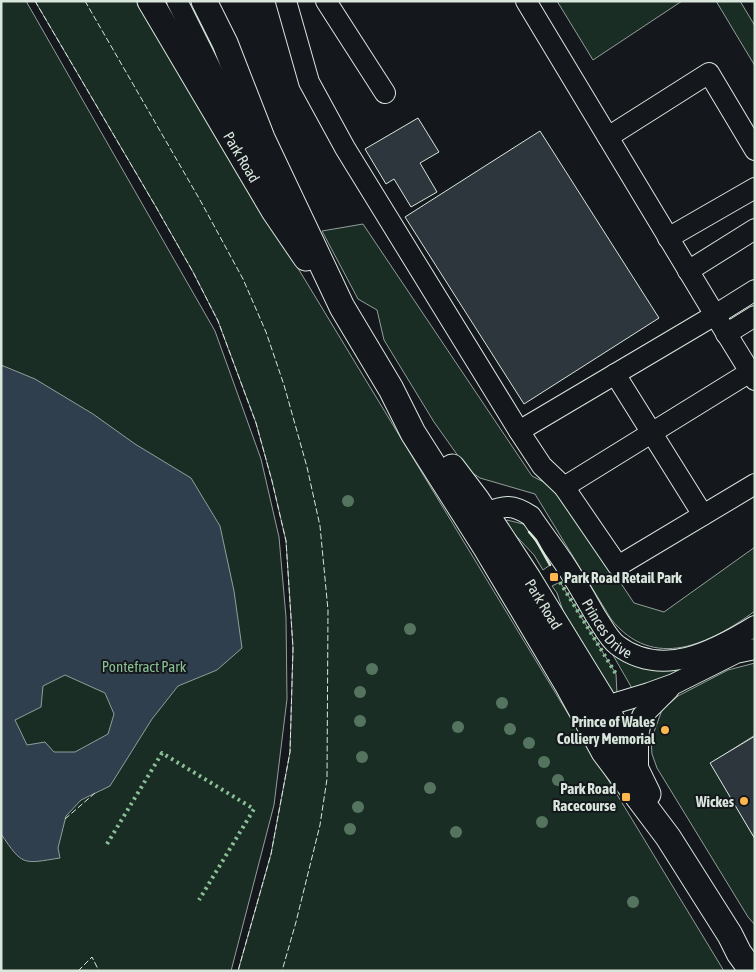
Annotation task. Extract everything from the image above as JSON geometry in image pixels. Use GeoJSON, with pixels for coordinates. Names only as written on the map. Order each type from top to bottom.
{"type":"FeatureCollection","features":[{"type":"Feature","properties":{"kind":"main road","name":"Park Road"},"geometry":{"type":"LineString","coordinates":[[150,1],[274,211],[342,307]]}},
{"type":"Feature","properties":{"kind":"main road","name":"Park Road"},"geometry":{"type":"LineString","coordinates":[[204,1],[225,43],[262,138],[342,307],[391,389],[413,433],[486,548],[575,698],[604,752],[668,837],[752,971]]}},
{"type":"Feature","properties":{"kind":"main road","name":"Park Road"},"geometry":{"type":"LineString","coordinates":[[391,389],[487,507],[606,706],[638,770],[668,837]]}},
{"type":"Feature","properties":{"kind":"main road"},"geometry":{"type":"LineString","coordinates":[[486,548],[484,536],[487,507]]}},
{"type":"Feature","properties":{"kind":"main road"},"geometry":{"type":"LineString","coordinates":[[730,935],[755,946]]}},
{"type":"Feature","properties":{"kind":"street"},"geometry":{"type":"LineString","coordinates":[[177,1],[252,151],[274,211]]}},
{"type":"Feature","properties":{"kind":"street"},"geometry":{"type":"LineString","coordinates":[[286,1],[309,82],[345,148],[519,431],[542,466],[564,487],[618,566],[755,484]]}},
{"type":"Feature","properties":{"kind":"street"},"geometry":{"type":"LineString","coordinates":[[326,1],[385,94]]}},
{"type":"Feature","properties":{"kind":"street"},"geometry":{"type":"LineString","coordinates":[[526,1],[752,376],[652,433],[564,487]]}},
{"type":"Feature","properties":{"kind":"street"},"geometry":{"type":"LineString","coordinates":[[608,137],[708,73],[755,150]]}},
{"type":"Feature","properties":{"kind":"street"},"geometry":{"type":"LineString","coordinates":[[668,238],[755,188]]}},
{"type":"Feature","properties":{"kind":"street"},"geometry":{"type":"LineString","coordinates":[[688,271],[755,229]]}},
{"type":"Feature","properties":{"kind":"street"},"geometry":{"type":"LineString","coordinates":[[519,431],[755,290]]}},
{"type":"Feature","properties":{"kind":"street"},"geometry":{"type":"LineString","coordinates":[[726,334],[755,316]]}},
{"type":"Feature","properties":{"kind":"street"},"geometry":{"type":"LineString","coordinates":[[615,374],[704,515]]}},
{"type":"Feature","properties":{"kind":"street","name":"Princes Drive"},"geometry":{"type":"LineString","coordinates":[[487,507],[512,507],[531,516],[565,565],[604,629],[617,645],[637,656],[653,660],[676,660],[700,655],[725,645],[755,626]]}},
{"type":"Feature","properties":{"kind":"street"},"geometry":{"type":"LineString","coordinates":[[575,698],[588,704],[606,706],[674,684],[736,653],[755,649]]}},
{"type":"Feature","properties":{"kind":"street"},"geometry":{"type":"LineString","coordinates":[[638,770],[638,737],[642,716],[674,684]]}},
{"type":"Feature","properties":{"kind":"green space","name":"Pontefract Park"},"geometry":{"type":"Polygon","coordinates":[[[1,1],[26,1],[215,331],[261,459],[279,537],[286,617],[287,699],[274,805],[231,971],[1,971],[1,1]]]}},
{"type":"Feature","properties":{"kind":"green space"},"geometry":{"type":"Polygon","coordinates":[[[35,1],[136,1],[724,971],[238,971],[271,854],[290,752],[293,648],[286,541],[256,423],[218,321],[156,207],[35,1]]]}},
{"type":"Feature","properties":{"kind":"green space"},"geometry":{"type":"Polygon","coordinates":[[[557,1],[682,1],[593,60],[557,1]]]}},
{"type":"Feature","properties":{"kind":"green space"},"geometry":{"type":"Polygon","coordinates":[[[716,1],[740,1],[755,26],[755,66],[716,1]]]}},
{"type":"Feature","properties":{"kind":"green space"},"geometry":{"type":"Polygon","coordinates":[[[363,224],[532,476],[559,490],[634,603],[664,612],[755,547],[755,611],[719,634],[701,642],[682,647],[663,648],[645,645],[627,635],[611,619],[535,494],[480,478],[468,470],[434,422],[384,340],[377,310],[358,299],[322,231],[363,224]]]}},
{"type":"Feature","properties":{"kind":"green space"},"geometry":{"type":"Polygon","coordinates":[[[507,520],[523,524],[530,531],[550,565],[543,570],[534,555],[505,524],[507,520]]]}},
{"type":"Feature","properties":{"kind":"green space"},"geometry":{"type":"Polygon","coordinates":[[[560,582],[616,674],[617,694],[611,696],[567,623],[557,593],[552,586],[560,582]]]}},
{"type":"Feature","properties":{"kind":"green space"},"geometry":{"type":"Polygon","coordinates":[[[606,643],[681,668],[680,671],[633,690],[606,643]]]}},
{"type":"Feature","properties":{"kind":"green space"},"geometry":{"type":"Polygon","coordinates":[[[755,663],[755,735],[711,763],[755,839],[755,925],[748,917],[657,768],[652,754],[651,740],[662,710],[678,696],[728,670],[755,663]]]}},
{"type":"Feature","properties":{"kind":"water"},"geometry":{"type":"Polygon","coordinates":[[[1,365],[35,379],[93,414],[135,444],[191,478],[220,526],[234,591],[242,648],[217,670],[178,686],[152,719],[110,786],[81,800],[66,816],[58,848],[60,858],[38,861],[24,860],[14,852],[1,834],[1,365]],[[65,675],[43,686],[41,707],[15,720],[27,745],[45,742],[54,752],[75,752],[108,734],[114,714],[105,693],[65,675]]]}},
{"type":"Feature","properties":{"kind":"building"},"geometry":{"type":"Polygon","coordinates":[[[418,118],[439,152],[420,163],[437,192],[411,207],[394,179],[386,184],[365,149],[418,118]]]}},
{"type":"Feature","properties":{"kind":"building"},"geometry":{"type":"Polygon","coordinates":[[[540,131],[659,318],[524,404],[405,217],[540,131]]]}},
{"type":"Feature","properties":{"kind":"building","name":"Wickes"},"geometry":{"type":"Polygon","coordinates":[[[755,736],[755,839],[710,763],[755,736]]]}},
{"type":"Feature","properties":{"kind":"hedge"},"geometry":{"type":"LineString","coordinates":[[560,582],[616,674]]}},
{"type":"Feature","properties":{"kind":"hedge"},"geometry":{"type":"LineString","coordinates":[[107,844],[162,753],[254,809],[199,900]]}},
{"type":"Feature","properties":{"kind":"fence"},"geometry":{"type":"LineString","coordinates":[[35,1],[156,207],[218,321],[256,423],[286,541],[293,648],[290,752],[271,854],[238,971]]}},
{"type":"Feature","properties":{"kind":"fence"},"geometry":{"type":"LineString","coordinates":[[85,1],[200,200],[243,279],[266,332],[284,385],[307,467],[320,526],[328,610],[327,779],[320,825],[282,971]]}},
{"type":"Feature","properties":{"kind":"fence"},"geometry":{"type":"LineString","coordinates":[[65,819],[95,793]]}},
{"type":"Feature","properties":{"kind":"fence"},"geometry":{"type":"LineString","coordinates":[[78,971],[92,957],[99,971]]}},
{"type":"Feature","properties":{"kind":"wall"},"geometry":{"type":"LineString","coordinates":[[529,532],[536,540],[550,565]]}},
{"type":"Feature","properties":{"kind":"place","name":"Park Road Retail Park"},"geometry":{"type":"Point","coordinates":[554,577]}},
{"type":"Feature","properties":{"kind":"place","name":"Prince of Wales Colliery Memorial"},"geometry":{"type":"Point","coordinates":[665,730]}},
{"type":"Feature","properties":{"kind":"place","name":"Park Road Racecourse"},"geometry":{"type":"Point","coordinates":[626,797]}},
{"type":"Feature","properties":{"kind":"place","name":"Wickes"},"geometry":{"type":"Point","coordinates":[744,801]}}]}
